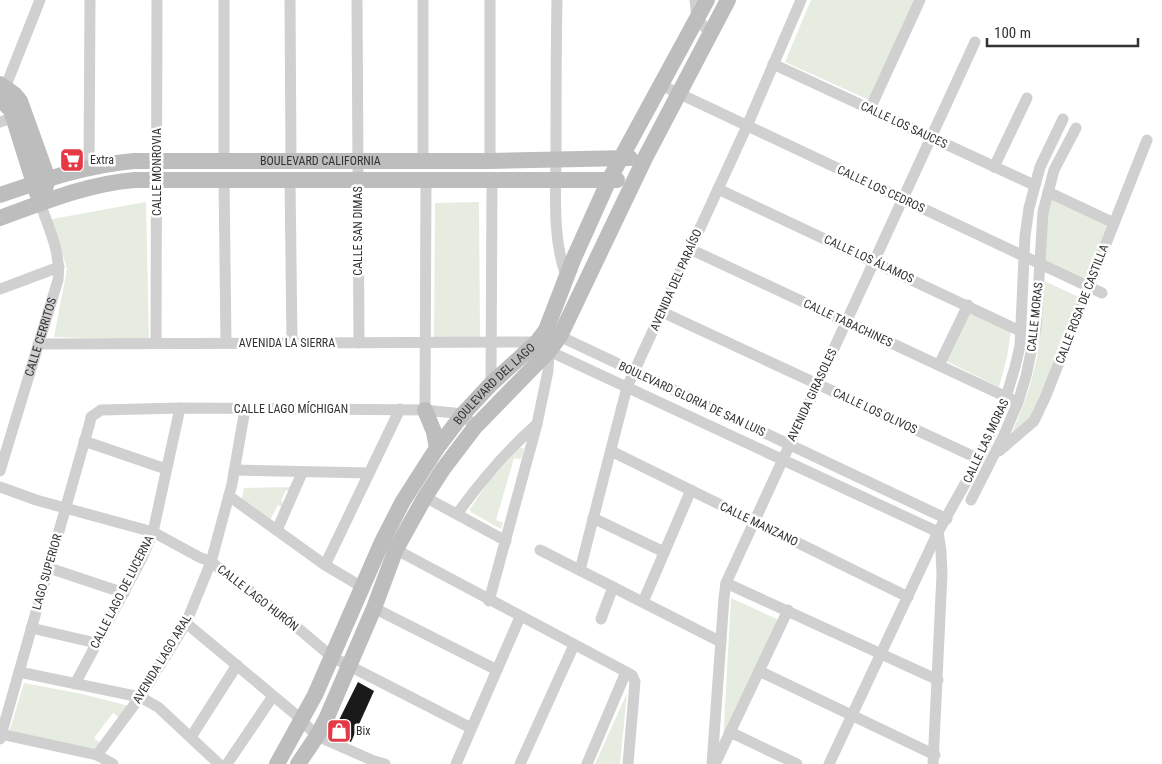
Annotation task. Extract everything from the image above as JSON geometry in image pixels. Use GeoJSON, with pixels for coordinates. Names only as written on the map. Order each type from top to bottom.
{"type":"FeatureCollection","features":[{"type":"Feature","properties":{"kind":"street"},"geometry":{"type":"LineString","coordinates":[[40,0],[2,92],[41,181],[40,203]]}},
{"type":"Feature","properties":{"kind":"street"},"geometry":{"type":"LineString","coordinates":[[89,167],[90,0]]}},
{"type":"Feature","properties":{"kind":"street","name":"CALLE MONROVIA"},"geometry":{"type":"LineString","coordinates":[[156,0],[156,343]]}},
{"type":"Feature","properties":{"kind":"street"},"geometry":{"type":"LineString","coordinates":[[224,0],[224,161]]}},
{"type":"Feature","properties":{"kind":"street"},"geometry":{"type":"LineString","coordinates":[[290,0],[291,161]]}},
{"type":"Feature","properties":{"kind":"street","name":"CALLE SAN DIMAS"},"geometry":{"type":"LineString","coordinates":[[358,0],[359,343]]}},
{"type":"Feature","properties":{"kind":"street"},"geometry":{"type":"LineString","coordinates":[[423,0],[423,161]]}},
{"type":"Feature","properties":{"kind":"street"},"geometry":{"type":"LineString","coordinates":[[490,0],[490,161]]}},
{"type":"Feature","properties":{"kind":"street"},"geometry":{"type":"LineString","coordinates":[[557,0],[555,180],[558,249],[566,276]]}},
{"type":"Feature","properties":{"kind":"street"},"geometry":{"type":"LineString","coordinates":[[695,0],[697,19],[710,33]]}},
{"type":"Feature","properties":{"kind":"street","name":"BOULEVARD DEL LAGO"},"geometry":{"type":"LineString","coordinates":[[298,764],[317,736],[374,608],[389,546],[403,501],[437,448],[463,414],[491,384],[548,340],[566,276],[609,180],[707,0]]}},
{"type":"Feature","properties":{"kind":"street","name":"BOULEVARD DEL LAGO"},"geometry":{"type":"LineString","coordinates":[[277,764],[302,720],[362,587],[443,469],[475,427],[548,340],[728,0]]}},
{"type":"Feature","properties":{"kind":"street","name":"AVENIDA DEL PARAÍSO"},"geometry":{"type":"LineString","coordinates":[[580,570],[627,387],[718,189],[801,0]]}},
{"type":"Feature","properties":{"kind":"street"},"geometry":{"type":"LineString","coordinates":[[870,109],[920,0]]}},
{"type":"Feature","properties":{"kind":"street","name":"AVENIDA GIRASOLES"},"geometry":{"type":"LineString","coordinates":[[714,764],[726,583],[975,42]]}},
{"type":"Feature","properties":{"kind":"street","name":"CALLE LOS SAUCES"},"geometry":{"type":"LineString","coordinates":[[773,64],[1034,185]]}},
{"type":"Feature","properties":{"kind":"street","name":"CALLE LOS CEDROS"},"geometry":{"type":"LineString","coordinates":[[660,85],[1102,293]]}},
{"type":"Feature","properties":{"kind":"street"},"geometry":{"type":"LineString","coordinates":[[994,167],[1027,98]]}},
{"type":"Feature","properties":{"kind":"street","name":"CALLE LAS MORAS"},"geometry":{"type":"LineString","coordinates":[[938,532],[979,459],[1006,397],[1020,346],[1020,330],[1031,260],[1029,208],[1040,167],[1063,119]]}},
{"type":"Feature","properties":{"kind":"street","name":"CALLE MORAS"},"geometry":{"type":"LineString","coordinates":[[971,500],[996,453],[1018,402],[1034,345],[1038,310],[1031,260],[1054,170],[1076,128]]}},
{"type":"Feature","properties":{"kind":"street","name":"CALLE ROSA DE CASTILLA"},"geometry":{"type":"LineString","coordinates":[[996,453],[1034,421],[1045,398],[1147,140]]}},
{"type":"Feature","properties":{"kind":"street","name":"BOULEVARD CALIFORNIA"},"geometry":{"type":"LineString","coordinates":[[0,196],[41,181],[114,162],[490,161],[645,158]]}},
{"type":"Feature","properties":{"kind":"street","name":"BOULEVARD CALIFORNIA"},"geometry":{"type":"LineString","coordinates":[[0,218],[73,192],[111,182],[157,179],[634,180]]}},
{"type":"Feature","properties":{"kind":"street"},"geometry":{"type":"LineString","coordinates":[[224,179],[224,309],[226,343]]}},
{"type":"Feature","properties":{"kind":"street"},"geometry":{"type":"LineString","coordinates":[[290,179],[292,343]]}},
{"type":"Feature","properties":{"kind":"street"},"geometry":{"type":"LineString","coordinates":[[426,179],[425,410],[434,432],[437,448]]}},
{"type":"Feature","properties":{"kind":"street"},"geometry":{"type":"LineString","coordinates":[[491,384],[492,180]]}},
{"type":"Feature","properties":{"kind":"street","name":"CALLE LOS ÁLAMOS"},"geometry":{"type":"LineString","coordinates":[[718,189],[1020,330]]}},
{"type":"Feature","properties":{"kind":"street"},"geometry":{"type":"LineString","coordinates":[[1048,192],[1114,223]]}},
{"type":"Feature","properties":{"kind":"street","name":"CALLE CERRITOS"},"geometry":{"type":"LineString","coordinates":[[0,471],[58,280],[57,251],[40,203]]}},
{"type":"Feature","properties":{"kind":"street","name":"CALLE TABACHINES"},"geometry":{"type":"LineString","coordinates":[[690,250],[1018,402]]}},
{"type":"Feature","properties":{"kind":"street"},"geometry":{"type":"LineString","coordinates":[[0,289],[59,267]]}},
{"type":"Feature","properties":{"kind":"street"},"geometry":{"type":"LineString","coordinates":[[939,365],[968,305]]}},
{"type":"Feature","properties":{"kind":"street","name":"CALLE LOS OLIVOS"},"geometry":{"type":"LineString","coordinates":[[662,312],[979,459]]}},
{"type":"Feature","properties":{"kind":"street"},"geometry":{"type":"LineString","coordinates":[[489,600],[537,424],[548,371],[548,340]]}},
{"type":"Feature","properties":{"kind":"street","name":"AVENIDA LA SIERRA"},"geometry":{"type":"LineString","coordinates":[[38,344],[491,342],[548,340]]}},
{"type":"Feature","properties":{"kind":"street","name":"BOULEVARD GLORIA DE SAN LUIS"},"geometry":{"type":"LineString","coordinates":[[548,340],[635,372],[947,519]]}},
{"type":"Feature","properties":{"kind":"street","name":"BOULEVARD GLORIA DE SAN LUIS"},"geometry":{"type":"LineString","coordinates":[[548,340],[627,387],[938,532]]}},
{"type":"Feature","properties":{"kind":"street","name":"CALLE LAGO MÍCHIGAN"},"geometry":{"type":"LineString","coordinates":[[101,410],[180,408],[400,409],[463,414]]}},
{"type":"Feature","properties":{"kind":"street","name":"CALLE LAGO DE LUCERNA"},"geometry":{"type":"LineString","coordinates":[[75,684],[142,558],[153,532],[180,408]]}},
{"type":"Feature","properties":{"kind":"street","name":"AVENIDA LAGO ARAL"},"geometry":{"type":"LineString","coordinates":[[97,755],[140,697],[186,623],[212,562],[229,496],[245,409]]}},
{"type":"Feature","properties":{"kind":"street"},"geometry":{"type":"LineString","coordinates":[[325,565],[400,409]]}},
{"type":"Feature","properties":{"kind":"street","name":"LAGO SUPERIOR"},"geometry":{"type":"LineString","coordinates":[[1,737],[84,441],[92,417],[101,410]]}},
{"type":"Feature","properties":{"kind":"street"},"geometry":{"type":"LineString","coordinates":[[463,414],[475,427]]}},
{"type":"Feature","properties":{"kind":"street"},"geometry":{"type":"LineString","coordinates":[[456,514],[513,445],[537,424]]}},
{"type":"Feature","properties":{"kind":"street"},"geometry":{"type":"LineString","coordinates":[[84,441],[166,469]]}},
{"type":"Feature","properties":{"kind":"street","name":"CALLE MANZANO"},"geometry":{"type":"LineString","coordinates":[[611,451],[908,597]]}},
{"type":"Feature","properties":{"kind":"street"},"geometry":{"type":"LineString","coordinates":[[234,470],[369,473]]}},
{"type":"Feature","properties":{"kind":"street"},"geometry":{"type":"LineString","coordinates":[[277,530],[302,472]]}},
{"type":"Feature","properties":{"kind":"street","name":"CALLE LAGO HURÓN"},"geometry":{"type":"LineString","coordinates":[[0,487],[66,508],[153,532],[212,562],[273,608],[332,657],[472,728]]}},
{"type":"Feature","properties":{"kind":"street"},"geometry":{"type":"LineString","coordinates":[[643,602],[692,490]]}},
{"type":"Feature","properties":{"kind":"street"},"geometry":{"type":"LineString","coordinates":[[229,496],[325,565],[362,587]]}},
{"type":"Feature","properties":{"kind":"street"},"geometry":{"type":"LineString","coordinates":[[425,497],[506,540]]}},
{"type":"Feature","properties":{"kind":"street"},"geometry":{"type":"LineString","coordinates":[[593,518],[664,552]]}},
{"type":"Feature","properties":{"kind":"street"},"geometry":{"type":"LineString","coordinates":[[828,764],[938,532]]}},
{"type":"Feature","properties":{"kind":"street"},"geometry":{"type":"LineString","coordinates":[[759,671],[934,759],[942,574],[938,532]]}},
{"type":"Feature","properties":{"kind":"street"},"geometry":{"type":"LineString","coordinates":[[389,546],[629,674],[635,682],[628,764]]}},
{"type":"Feature","properties":{"kind":"street"},"geometry":{"type":"LineString","coordinates":[[540,550],[721,642]]}},
{"type":"Feature","properties":{"kind":"street"},"geometry":{"type":"LineString","coordinates":[[48,568],[124,593]]}},
{"type":"Feature","properties":{"kind":"street"},"geometry":{"type":"LineString","coordinates":[[726,583],[938,680]]}},
{"type":"Feature","properties":{"kind":"street"},"geometry":{"type":"LineString","coordinates":[[601,618],[613,587]]}},
{"type":"Feature","properties":{"kind":"street"},"geometry":{"type":"LineString","coordinates":[[374,608],[497,670]]}},
{"type":"Feature","properties":{"kind":"street"},"geometry":{"type":"LineString","coordinates":[[714,764],[788,610]]}},
{"type":"Feature","properties":{"kind":"street"},"geometry":{"type":"LineString","coordinates":[[456,764],[520,617]]}},
{"type":"Feature","properties":{"kind":"street"},"geometry":{"type":"LineString","coordinates":[[186,623],[302,720],[317,736],[378,763]]}},
{"type":"Feature","properties":{"kind":"street"},"geometry":{"type":"LineString","coordinates":[[32,628],[96,644]]}},
{"type":"Feature","properties":{"kind":"street"},"geometry":{"type":"LineString","coordinates":[[520,764],[574,645]]}},
{"type":"Feature","properties":{"kind":"street"},"geometry":{"type":"LineString","coordinates":[[191,737],[237,665]]}},
{"type":"Feature","properties":{"kind":"street"},"geometry":{"type":"LineString","coordinates":[[19,672],[140,697],[158,707],[219,764]]}},
{"type":"Feature","properties":{"kind":"street"},"geometry":{"type":"LineString","coordinates":[[587,764],[629,674]]}},
{"type":"Feature","properties":{"kind":"street"},"geometry":{"type":"LineString","coordinates":[[227,764],[273,696]]}},
{"type":"Feature","properties":{"kind":"street"},"geometry":{"type":"LineString","coordinates":[[730,732],[797,764]]}},
{"type":"Feature","properties":{"kind":"street"},"geometry":{"type":"LineString","coordinates":[[1,737],[97,755],[113,764]]}},
{"type":"Feature","properties":{"kind":"shaded area"},"geometry":{"type":"Polygon","coordinates":[[[811,0],[915,0],[869,100],[785,62],[811,0]]]}},
{"type":"Feature","properties":{"kind":"shaded area"},"geometry":{"type":"Polygon","coordinates":[[[1051,197],[1111,224],[1087,282],[1044,263],[1046,219],[1051,197]]]}},
{"type":"Feature","properties":{"kind":"shaded area"},"geometry":{"type":"Polygon","coordinates":[[[146,202],[149,340],[54,337],[67,269],[52,219],[146,202]]]}},
{"type":"Feature","properties":{"kind":"shaded area"},"geometry":{"type":"Polygon","coordinates":[[[479,202],[480,337],[434,339],[435,203],[479,202]]]}},
{"type":"Feature","properties":{"kind":"shaded area"},"geometry":{"type":"Polygon","coordinates":[[[1044,281],[1079,297],[1044,393],[1030,418],[1012,433],[1036,363],[1041,328],[1044,281]]]}},
{"type":"Feature","properties":{"kind":"shaded area"},"geometry":{"type":"Polygon","coordinates":[[[970,312],[1011,330],[1007,357],[999,387],[946,361],[970,312]]]}},
{"type":"Feature","properties":{"kind":"shaded area"},"geometry":{"type":"Polygon","coordinates":[[[520,448],[524,450],[521,459],[514,458],[496,520],[503,523],[501,529],[471,512],[470,509],[489,481],[520,448]]]}},
{"type":"Feature","properties":{"kind":"shaded area"},"geometry":{"type":"Polygon","coordinates":[[[295,487],[294,494],[286,490],[281,501],[288,505],[286,509],[278,505],[269,522],[241,504],[244,488],[295,487]]]}},
{"type":"Feature","properties":{"kind":"shaded area"},"geometry":{"type":"Polygon","coordinates":[[[731,598],[779,620],[723,742],[731,598]]]}},
{"type":"Feature","properties":{"kind":"shaded area"},"geometry":{"type":"Polygon","coordinates":[[[24,683],[82,694],[129,706],[121,719],[113,713],[94,738],[102,744],[94,752],[8,736],[24,683]]]}},
{"type":"Feature","properties":{"kind":"shaded area"},"geometry":{"type":"Polygon","coordinates":[[[627,693],[620,764],[595,764],[627,693]]]}},
{"type":"Feature","properties":{"kind":"building"},"geometry":{"type":"Polygon","coordinates":[[[358,682],[374,691],[351,742],[337,736],[335,728],[358,682]]]}},
{"type":"Feature","properties":{"kind":"place","name":"Extra"},"geometry":{"type":"Point","coordinates":[72,160]}},
{"type":"Feature","properties":{"kind":"place","name":"Bix"},"geometry":{"type":"Point","coordinates":[339,731]}}]}
